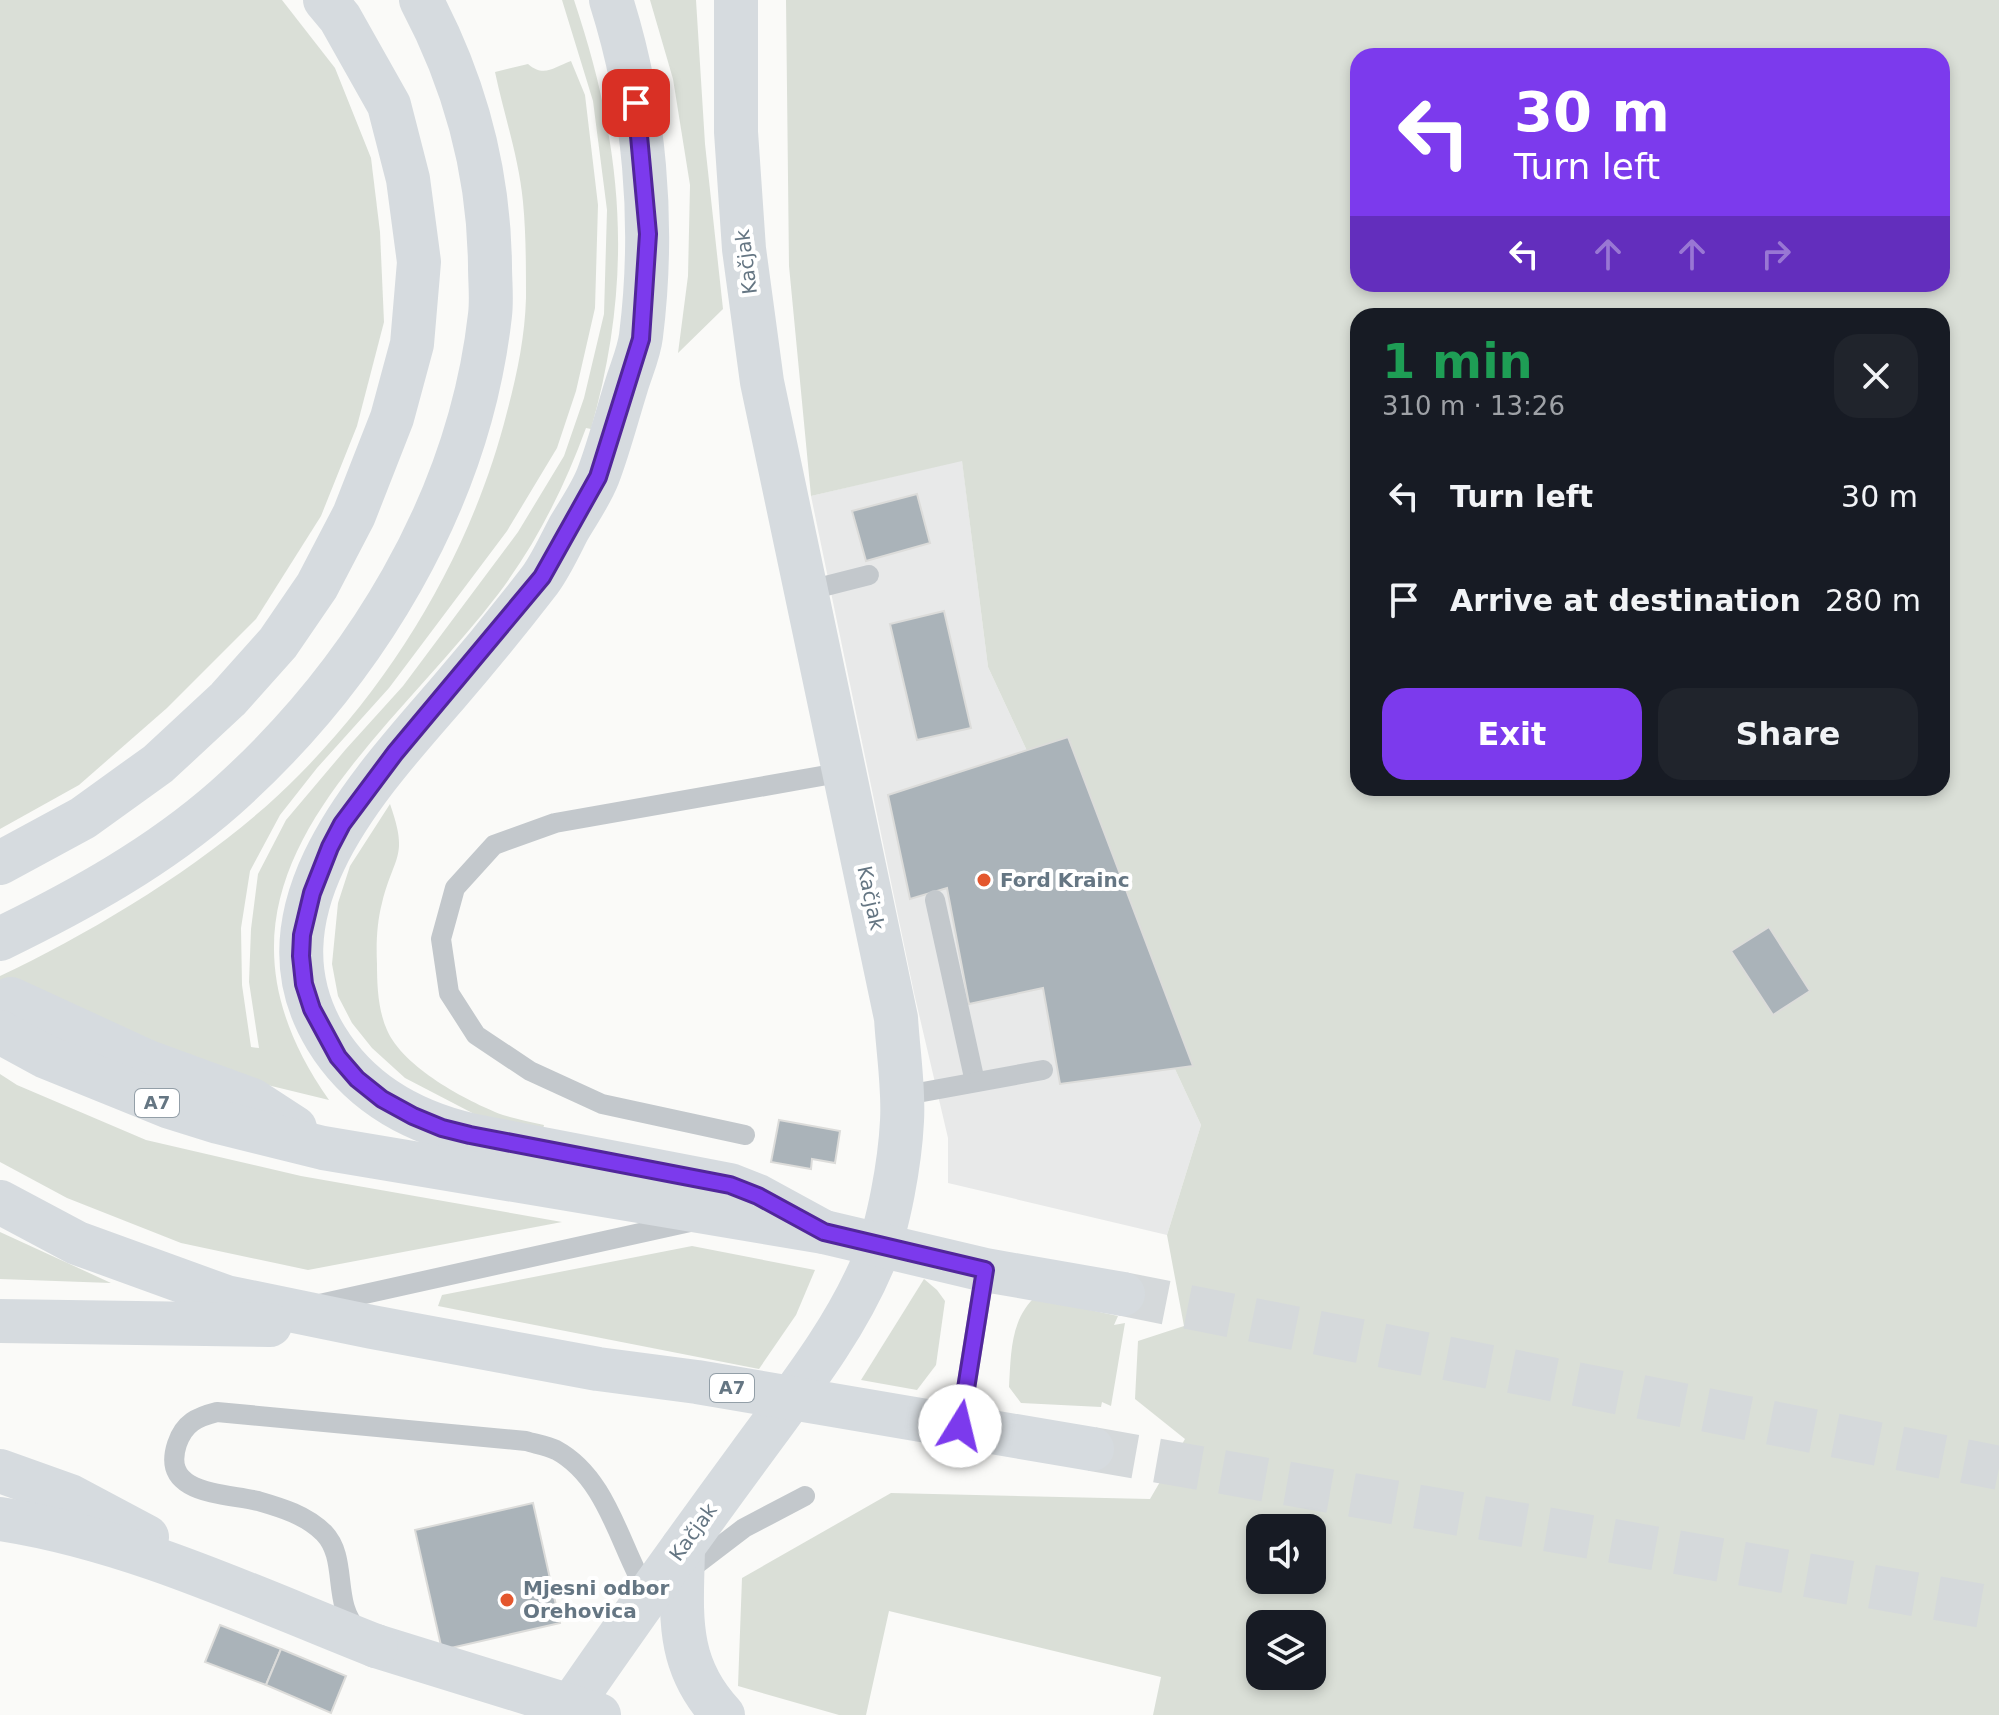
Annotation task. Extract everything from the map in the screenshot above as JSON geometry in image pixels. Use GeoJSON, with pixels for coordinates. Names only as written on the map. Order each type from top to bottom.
{"type":"FeatureCollection","features":[{"type":"Feature","properties":{"kind":"main road"},"geometry":{"type":"LineString","coordinates":[[0,863],[83,818],[158,764],[228,699],[278,643],[317,586],[354,515],[392,418],[412,344],[419,262],[408,179],[389,105],[340,18],[325,0]]}},
{"type":"Feature","properties":{"kind":"main road"},"geometry":{"type":"LineString","coordinates":[[0,939],[72,903],[148,857],[224,798],[291,732],[352,660],[405,575],[444,494],[474,408],[491,313],[490,221],[472,124],[442,40],[421,0]]}},
{"type":"Feature","properties":{"kind":"main road"},"geometry":{"type":"LineString","coordinates":[[611,0],[636,103],[648,234],[641,339],[598,477],[542,577],[395,753],[336,836],[305,917],[301,956],[304,984],[312,1009],[338,1057],[357,1079],[382,1099],[413,1116],[470,1135],[730,1185],[758,1196],[824,1232]]}},
{"type":"Feature","properties":{"kind":"main road","name":"Kačjak"},"geometry":{"type":"LineString","coordinates":[[578,1712],[751,1452],[813,1369],[853,1303],[874,1262],[894,1178],[902,1120],[896,1018],[762,382],[744,249],[736,132],[736,0]]}},
{"type":"Feature","properties":{"kind":"main road","name":"A7"},"geometry":{"type":"LineString","coordinates":[[5,1016],[44,1056],[170,1107],[218,1122],[323,1148],[824,1232],[985,1270],[1123,1294]]}},
{"type":"Feature","properties":{"kind":"main road","name":"A7"},"geometry":{"type":"LineString","coordinates":[[0,1202],[77,1243],[226,1297],[598,1369],[697,1382],[1092,1449]]}},
{"type":"Feature","properties":{"kind":"main road"},"geometry":{"type":"LineString","coordinates":[[0,1321],[372,1327]]}},
{"type":"Feature","properties":{"kind":"main road"},"geometry":{"type":"LineString","coordinates":[[0,1471],[70,1496],[109,1515],[146,1536],[208,1580]]}},
{"type":"Feature","properties":{"kind":"main road"},"geometry":{"type":"LineString","coordinates":[[0,1519],[117,1547],[376,1646],[578,1712]]}},
{"type":"Feature","properties":{"kind":"main road"},"geometry":{"type":"LineString","coordinates":[[671,1572],[690,1664],[704,1695],[723,1715]]}},
{"type":"Feature","properties":{"kind":"lane"},"geometry":{"type":"LineString","coordinates":[[806,591],[869,575]]}},
{"type":"Feature","properties":{"kind":"lane"},"geometry":{"type":"LineString","coordinates":[[745,1135],[602,1104],[530,1071],[476,1035],[449,993],[441,939],[455,888],[494,845],[555,823],[844,772]]}},
{"type":"Feature","properties":{"kind":"lane"},"geometry":{"type":"LineString","coordinates":[[935,900],[975,1082]]}},
{"type":"Feature","properties":{"kind":"lane"},"geometry":{"type":"LineString","coordinates":[[901,1096],[1043,1070]]}},
{"type":"Feature","properties":{"kind":"lane"},"geometry":{"type":"LineString","coordinates":[[292,1310],[721,1215]]}},
{"type":"Feature","properties":{"kind":"lane"},"geometry":{"type":"LineString","coordinates":[[960,1426],[985,1270]]}},
{"type":"Feature","properties":{"kind":"lane"},"geometry":{"type":"LineString","coordinates":[[376,1646],[350,1622],[341,1599],[337,1559],[326,1536],[302,1515],[256,1501],[213,1494],[188,1484],[177,1473],[174,1454],[181,1432],[197,1417],[217,1412],[233,1413],[526,1441],[555,1450],[577,1466],[671,1572],[805,1496]]}},
{"type":"Feature","properties":{"kind":"shaded area"},"geometry":{"type":"Polygon","coordinates":[[[0,0],[282,0],[335,68],[371,158],[380,232],[384,322],[357,426],[321,516],[256,619],[167,708],[79,785],[0,829],[0,0]]]}},
{"type":"Feature","properties":{"kind":"shaded area"},"geometry":{"type":"Polygon","coordinates":[[[562,0],[574,0],[591,55],[613,161],[618,266],[614,319],[605,373],[591,429],[586,428],[559,493],[526,554],[499,593],[352,766],[311,824],[284,886],[274,951],[287,1022],[329,1100],[247,1080],[0,1003],[0,976],[78,936],[158,887],[197,861],[269,804],[336,736],[369,695],[428,606],[474,512],[492,462],[514,384],[524,327],[526,274],[523,202],[515,153],[495,72],[528,64],[544,71],[571,61],[585,95],[598,205],[595,308],[576,391],[557,448],[507,531],[389,688],[317,768],[280,815],[250,871],[241,928],[242,985],[251,1047],[259,1048],[249,982],[251,929],[258,874],[286,820],[403,686],[518,532],[564,456],[584,398],[604,314],[607,210],[593,101],[562,0]]]}},
{"type":"Feature","properties":{"kind":"shaded area"},"geometry":{"type":"Polygon","coordinates":[[[650,0],[696,0],[705,144],[723,309],[678,353],[688,276],[690,185],[673,79],[650,0]]]}},
{"type":"Feature","properties":{"kind":"shaded area"},"geometry":{"type":"Polygon","coordinates":[[[786,0],[1999,0],[1999,1715],[1153,1715],[1161,1677],[889,1611],[866,1715],[839,1715],[738,1686],[742,1578],[891,1493],[1150,1499],[1185,1439],[1135,1399],[1138,1341],[1184,1326],[1167,1235],[1201,1125],[988,667],[962,461],[811,496],[789,266],[786,0]]]}},
{"type":"Feature","properties":{"kind":"shaded area"},"geometry":{"type":"Polygon","coordinates":[[[962,460],[988,667],[1201,1125],[1167,1235],[948,1183],[948,1138],[914,993],[811,496],[962,460]]]}},
{"type":"Feature","properties":{"kind":"shaded area"},"geometry":{"type":"Polygon","coordinates":[[[390,804],[399,846],[380,910],[377,948],[379,997],[387,1030],[407,1057],[437,1081],[503,1115],[544,1125],[542,1133],[480,1117],[405,1078],[372,1048],[352,1023],[338,996],[332,964],[338,903],[350,866],[390,804]]]}},
{"type":"Feature","properties":{"kind":"shaded area"},"geometry":{"type":"Polygon","coordinates":[[[0,1074],[17,1085],[146,1140],[301,1176],[562,1222],[308,1270],[181,1243],[67,1198],[0,1162],[0,1074]]]}},
{"type":"Feature","properties":{"kind":"shaded area"},"geometry":{"type":"Polygon","coordinates":[[[0,1232],[111,1283],[0,1279],[0,1232]]]}},
{"type":"Feature","properties":{"kind":"shaded area"},"geometry":{"type":"Polygon","coordinates":[[[692,1246],[815,1270],[796,1315],[759,1369],[438,1306],[442,1295],[692,1246]]]}},
{"type":"Feature","properties":{"kind":"shaded area"},"geometry":{"type":"Polygon","coordinates":[[[924,1279],[945,1301],[936,1365],[917,1390],[861,1380],[924,1279]]]}},
{"type":"Feature","properties":{"kind":"shaded area"},"geometry":{"type":"Polygon","coordinates":[[[1034,1298],[1118,1316],[1114,1325],[1125,1323],[1111,1406],[1102,1402],[1101,1407],[1021,1403],[1009,1387],[1016,1328],[1034,1298]]]}},
{"type":"Feature","properties":{"kind":"building"},"geometry":{"type":"Polygon","coordinates":[[[917,494],[930,543],[866,561],[852,511],[917,494]]]}},
{"type":"Feature","properties":{"kind":"building"},"geometry":{"type":"Polygon","coordinates":[[[944,611],[971,728],[917,740],[890,624],[944,611]]]}},
{"type":"Feature","properties":{"kind":"building"},"geometry":{"type":"Polygon","coordinates":[[[1068,737],[1193,1066],[1060,1084],[1043,988],[969,1004],[947,888],[910,899],[888,795],[1068,737]]]}},
{"type":"Feature","properties":{"kind":"building"},"geometry":{"type":"Polygon","coordinates":[[[1769,927],[1810,991],[1773,1015],[1731,951],[1769,927]]]}},
{"type":"Feature","properties":{"kind":"building"},"geometry":{"type":"Polygon","coordinates":[[[779,1120],[840,1131],[835,1163],[812,1159],[811,1169],[771,1162],[779,1120]]]}},
{"type":"Feature","properties":{"kind":"building"},"geometry":{"type":"Polygon","coordinates":[[[533,1503],[560,1623],[442,1650],[415,1530],[533,1503]]]}},
{"type":"Feature","properties":{"kind":"building"},"geometry":{"type":"Polygon","coordinates":[[[220,1625],[281,1649],[266,1685],[205,1662],[220,1625]]]}},
{"type":"Feature","properties":{"kind":"building"},"geometry":{"type":"Polygon","coordinates":[[[281,1649],[346,1676],[331,1713],[266,1685],[281,1649]]]}},
{"type":"Feature","properties":{"kind":"tunnel"},"geometry":{"type":"LineString","coordinates":[[1123,1294],[1999,1468]]}},
{"type":"Feature","properties":{"kind":"tunnel"},"geometry":{"type":"LineString","coordinates":[[1092,1449],[1999,1609]]}},
{"type":"Feature","properties":{"kind":"place","name":"Ford Krainc"},"geometry":{"type":"Point","coordinates":[984,880]}},
{"type":"Feature","properties":{"kind":"place","name":"Mjesni odbor Orehovica"},"geometry":{"type":"Point","coordinates":[507,1600]}},
{"type":"Feature","properties":{"kind":"route"},"geometry":{"type":"LineString","coordinates":[[636,103],[648,234],[641,339],[598,477],[542,577],[395,753],[342,824],[330,847],[305,917],[301,956],[304,984],[323,1033],[338,1057],[357,1079],[382,1099],[413,1116],[470,1135],[730,1185],[758,1196],[824,1232],[985,1270],[960,1426]]}}]}
